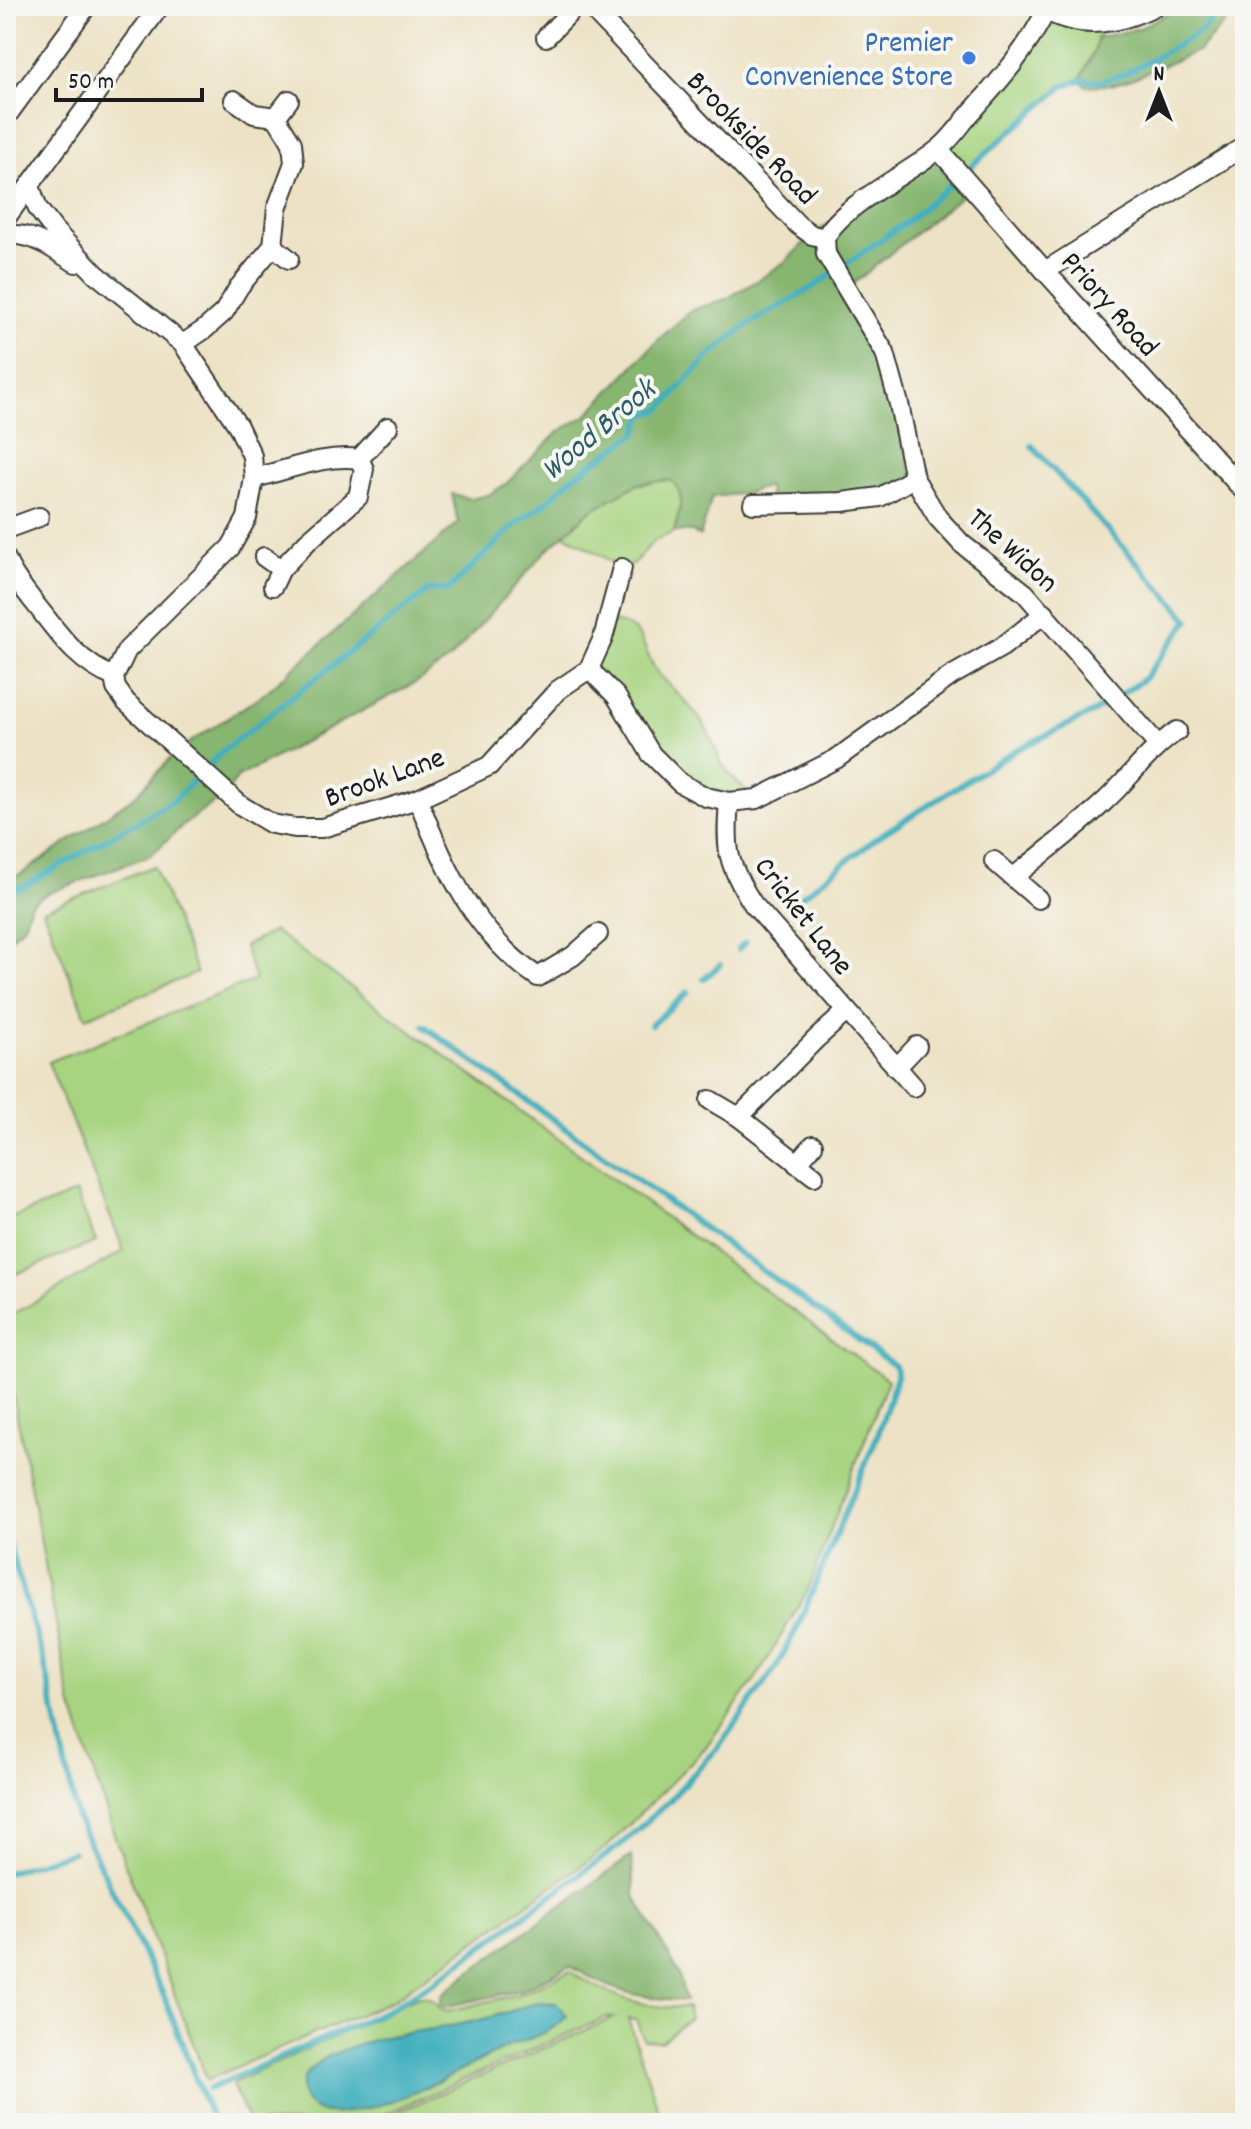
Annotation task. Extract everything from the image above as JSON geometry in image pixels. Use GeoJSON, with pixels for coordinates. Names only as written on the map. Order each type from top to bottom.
{"type":"FeatureCollection","features":[{"type":"Feature","properties":{"kind":"street"},"geometry":{"type":"LineString","coordinates":[[6,117],[87,6]]}},
{"type":"Feature","properties":{"kind":"street"},"geometry":{"type":"LineString","coordinates":[[6,218],[160,6]]}},
{"type":"Feature","properties":{"kind":"street"},"geometry":{"type":"LineString","coordinates":[[546,37],[576,6]]}},
{"type":"Feature","properties":{"kind":"street","name":"Brookside Road"},"geometry":{"type":"LineString","coordinates":[[589,6],[798,225],[812,235],[825,238],[830,228],[851,210],[939,150],[1029,44],[1042,8]]}},
{"type":"Feature","properties":{"kind":"street"},"geometry":{"type":"LineString","coordinates":[[1042,8],[1078,23],[1102,24],[1130,19],[1155,6]]}},
{"type":"Feature","properties":{"kind":"street"},"geometry":{"type":"LineString","coordinates":[[234,100],[254,114],[276,117]]}},
{"type":"Feature","properties":{"kind":"street"},"geometry":{"type":"LineString","coordinates":[[276,117],[289,100]]}},
{"type":"Feature","properties":{"kind":"street"},"geometry":{"type":"LineString","coordinates":[[183,344],[224,312],[239,287],[273,246],[277,208],[294,163],[292,143],[276,117]]}},
{"type":"Feature","properties":{"kind":"street"},"geometry":{"type":"LineString","coordinates":[[1045,271],[1245,146]]}},
{"type":"Feature","properties":{"kind":"street","name":"Priory Road"},"geometry":{"type":"LineString","coordinates":[[939,150],[1245,492]]}},
{"type":"Feature","properties":{"kind":"street"},"geometry":{"type":"LineString","coordinates":[[6,559],[16,580],[56,634],[95,669],[114,677],[127,650],[231,547],[247,518],[254,478],[252,456],[238,426],[183,344],[96,274],[38,209],[30,186]]}},
{"type":"Feature","properties":{"kind":"street"},"geometry":{"type":"LineString","coordinates":[[6,236],[28,236],[96,274]]}},
{"type":"Feature","properties":{"kind":"street","name":"The Widon"},"geometry":{"type":"LineString","coordinates":[[825,238],[826,254],[885,353],[914,478],[938,518],[962,544],[1025,593],[1045,613],[1157,744]]}},
{"type":"Feature","properties":{"kind":"street"},"geometry":{"type":"LineString","coordinates":[[273,246],[289,259]]}},
{"type":"Feature","properties":{"kind":"street"},"geometry":{"type":"LineString","coordinates":[[359,459],[388,427]]}},
{"type":"Feature","properties":{"kind":"street"},"geometry":{"type":"LineString","coordinates":[[254,478],[328,460],[346,457],[359,459]]}},
{"type":"Feature","properties":{"kind":"street"},"geometry":{"type":"LineString","coordinates":[[264,557],[277,578],[307,542],[358,497],[364,469],[359,459]]}},
{"type":"Feature","properties":{"kind":"street"},"geometry":{"type":"LineString","coordinates":[[764,497],[842,502],[880,497],[914,478]]}},
{"type":"Feature","properties":{"kind":"street"},"geometry":{"type":"LineString","coordinates":[[6,529],[39,517]]}},
{"type":"Feature","properties":{"kind":"street"},"geometry":{"type":"LineString","coordinates":[[622,568],[603,638],[589,669],[616,696],[651,754],[680,783],[706,797],[729,802],[757,799],[836,759],[951,676],[1002,647],[1045,613]]}},
{"type":"Feature","properties":{"kind":"street","name":"Brook Lane"},"geometry":{"type":"LineString","coordinates":[[114,677],[116,688],[126,702],[240,805],[272,824],[322,828],[418,799],[489,766],[558,690],[589,669]]}},
{"type":"Feature","properties":{"kind":"street"},"geometry":{"type":"LineString","coordinates":[[1014,877],[1095,811],[1128,780],[1157,744],[1177,731]]}},
{"type":"Feature","properties":{"kind":"street"},"geometry":{"type":"LineString","coordinates":[[418,799],[433,840],[466,901],[513,961],[538,977]]}},
{"type":"Feature","properties":{"kind":"street","name":"Cricket Lane"},"geometry":{"type":"LineString","coordinates":[[729,802],[728,854],[734,875],[753,904],[914,1087]]}},
{"type":"Feature","properties":{"kind":"street"},"geometry":{"type":"LineString","coordinates":[[994,861],[1038,899]]}},
{"type":"Feature","properties":{"kind":"street"},"geometry":{"type":"LineString","coordinates":[[530,995],[538,977],[573,956],[598,934]]}},
{"type":"Feature","properties":{"kind":"street","name":"Cricket Lane"},"geometry":{"type":"LineString","coordinates":[[739,1117],[846,1012]]}},
{"type":"Feature","properties":{"kind":"street"},"geometry":{"type":"LineString","coordinates":[[896,1068],[917,1046]]}},
{"type":"Feature","properties":{"kind":"street"},"geometry":{"type":"LineString","coordinates":[[710,1100],[739,1117],[814,1176]]}},
{"type":"Feature","properties":{"kind":"street"},"geometry":{"type":"LineString","coordinates":[[797,1164],[813,1145]]}},
{"type":"Feature","properties":{"kind":"green space"},"geometry":{"type":"Polygon","coordinates":[[[1181,6],[1242,6],[1198,51],[1110,85],[1086,86],[1080,80],[1095,50],[1097,38],[1140,28],[1181,6]]]}},
{"type":"Feature","properties":{"kind":"green space"},"geometry":{"type":"Polygon","coordinates":[[[1046,11],[1102,24],[1095,50],[1080,80],[1062,87],[960,175],[939,150],[1046,11]]]}},
{"type":"Feature","properties":{"kind":"green space"},"geometry":{"type":"Polygon","coordinates":[[[939,150],[971,188],[848,288],[870,326],[914,478],[880,497],[770,502],[768,486],[746,493],[712,497],[700,536],[690,531],[674,532],[680,510],[676,485],[670,480],[638,484],[590,511],[545,552],[451,658],[417,682],[238,777],[226,793],[151,855],[46,894],[31,904],[24,925],[6,943],[6,879],[21,874],[134,797],[178,750],[264,694],[458,523],[452,494],[471,499],[488,495],[506,484],[558,432],[586,416],[658,340],[692,310],[726,299],[760,279],[786,261],[812,235],[939,150]]]}},
{"type":"Feature","properties":{"kind":"green space"},"geometry":{"type":"Polygon","coordinates":[[[670,479],[680,497],[674,532],[654,541],[633,564],[622,568],[564,534],[590,511],[638,484],[670,479]]]}},
{"type":"Feature","properties":{"kind":"green space"},"geometry":{"type":"Polygon","coordinates":[[[607,622],[630,627],[637,633],[659,674],[704,725],[726,769],[757,799],[680,783],[589,669],[607,622]]]}},
{"type":"Feature","properties":{"kind":"green space"},"geometry":{"type":"Polygon","coordinates":[[[154,866],[197,973],[86,1017],[43,910],[154,866]]]}},
{"type":"Feature","properties":{"kind":"green space"},"geometry":{"type":"Polygon","coordinates":[[[274,931],[888,1380],[807,1591],[758,1675],[705,1748],[607,1847],[393,2000],[207,2080],[116,1840],[71,1703],[6,1357],[6,1327],[12,1315],[124,1251],[48,1062],[255,980],[244,946],[274,931]]]}},
{"type":"Feature","properties":{"kind":"green space"},"geometry":{"type":"Polygon","coordinates":[[[76,1193],[96,1242],[6,1278],[6,1220],[76,1193]]]}},
{"type":"Feature","properties":{"kind":"green space"},"geometry":{"type":"Polygon","coordinates":[[[631,1856],[635,1896],[678,1972],[686,2001],[626,1992],[570,1966],[521,1990],[444,2007],[440,2004],[442,1994],[466,1975],[631,1856]]]}},
{"type":"Feature","properties":{"kind":"green space"},"geometry":{"type":"Polygon","coordinates":[[[570,1971],[626,1999],[656,2006],[687,2007],[690,2018],[661,2041],[644,2040],[636,2020],[628,2019],[663,2123],[372,2123],[614,2018],[607,2017],[364,2123],[250,2123],[232,2085],[418,1997],[429,1998],[448,2011],[520,1994],[570,1971]]]}},
{"type":"Feature","properties":{"kind":"water"},"geometry":{"type":"Polygon","coordinates":[[[537,2002],[557,2003],[567,2016],[545,2032],[404,2097],[362,2110],[327,2113],[307,2104],[302,2096],[305,2076],[313,2066],[343,2050],[390,2036],[476,2021],[537,2002]]]}},
{"type":"Feature","properties":{"kind":"waterway","name":"Wood Brook"},"geometry":{"type":"LineString","coordinates":[[6,891],[23,887],[173,801],[223,751],[429,590],[448,590],[517,523],[543,505],[573,477],[637,433],[643,415],[660,410],[711,354],[749,324],[813,287],[908,221],[1062,87],[1080,80],[1102,81],[1126,73],[1204,29],[1220,6]]}},
{"type":"Feature","properties":{"kind":"waterway"},"geometry":{"type":"LineString","coordinates":[[796,901],[876,838],[1014,751],[1094,712],[1144,679],[1189,620],[1032,446]]}},
{"type":"Feature","properties":{"kind":"waterway"},"geometry":{"type":"LineString","coordinates":[[738,949],[745,943]]}},
{"type":"Feature","properties":{"kind":"waterway"},"geometry":{"type":"LineString","coordinates":[[704,979],[720,965]]}},
{"type":"Feature","properties":{"kind":"waterway"},"geometry":{"type":"LineString","coordinates":[[651,1025],[688,992]]}},
{"type":"Feature","properties":{"kind":"waterway"},"geometry":{"type":"LineString","coordinates":[[209,2089],[388,2010],[435,1981],[624,1842],[669,1801],[720,1745],[776,1667],[797,1628],[878,1434],[897,1376],[895,1366],[424,1026]]}},
{"type":"Feature","properties":{"kind":"waterway"},"geometry":{"type":"LineString","coordinates":[[6,1535],[44,1661],[77,1818],[163,1994],[213,2123]]}},
{"type":"Feature","properties":{"kind":"waterway"},"geometry":{"type":"LineString","coordinates":[[6,1873],[73,1852]]}},
{"type":"Feature","properties":{"kind":"place","name":"Premier Convenience Store"},"geometry":{"type":"Point","coordinates":[969,58]}}]}
